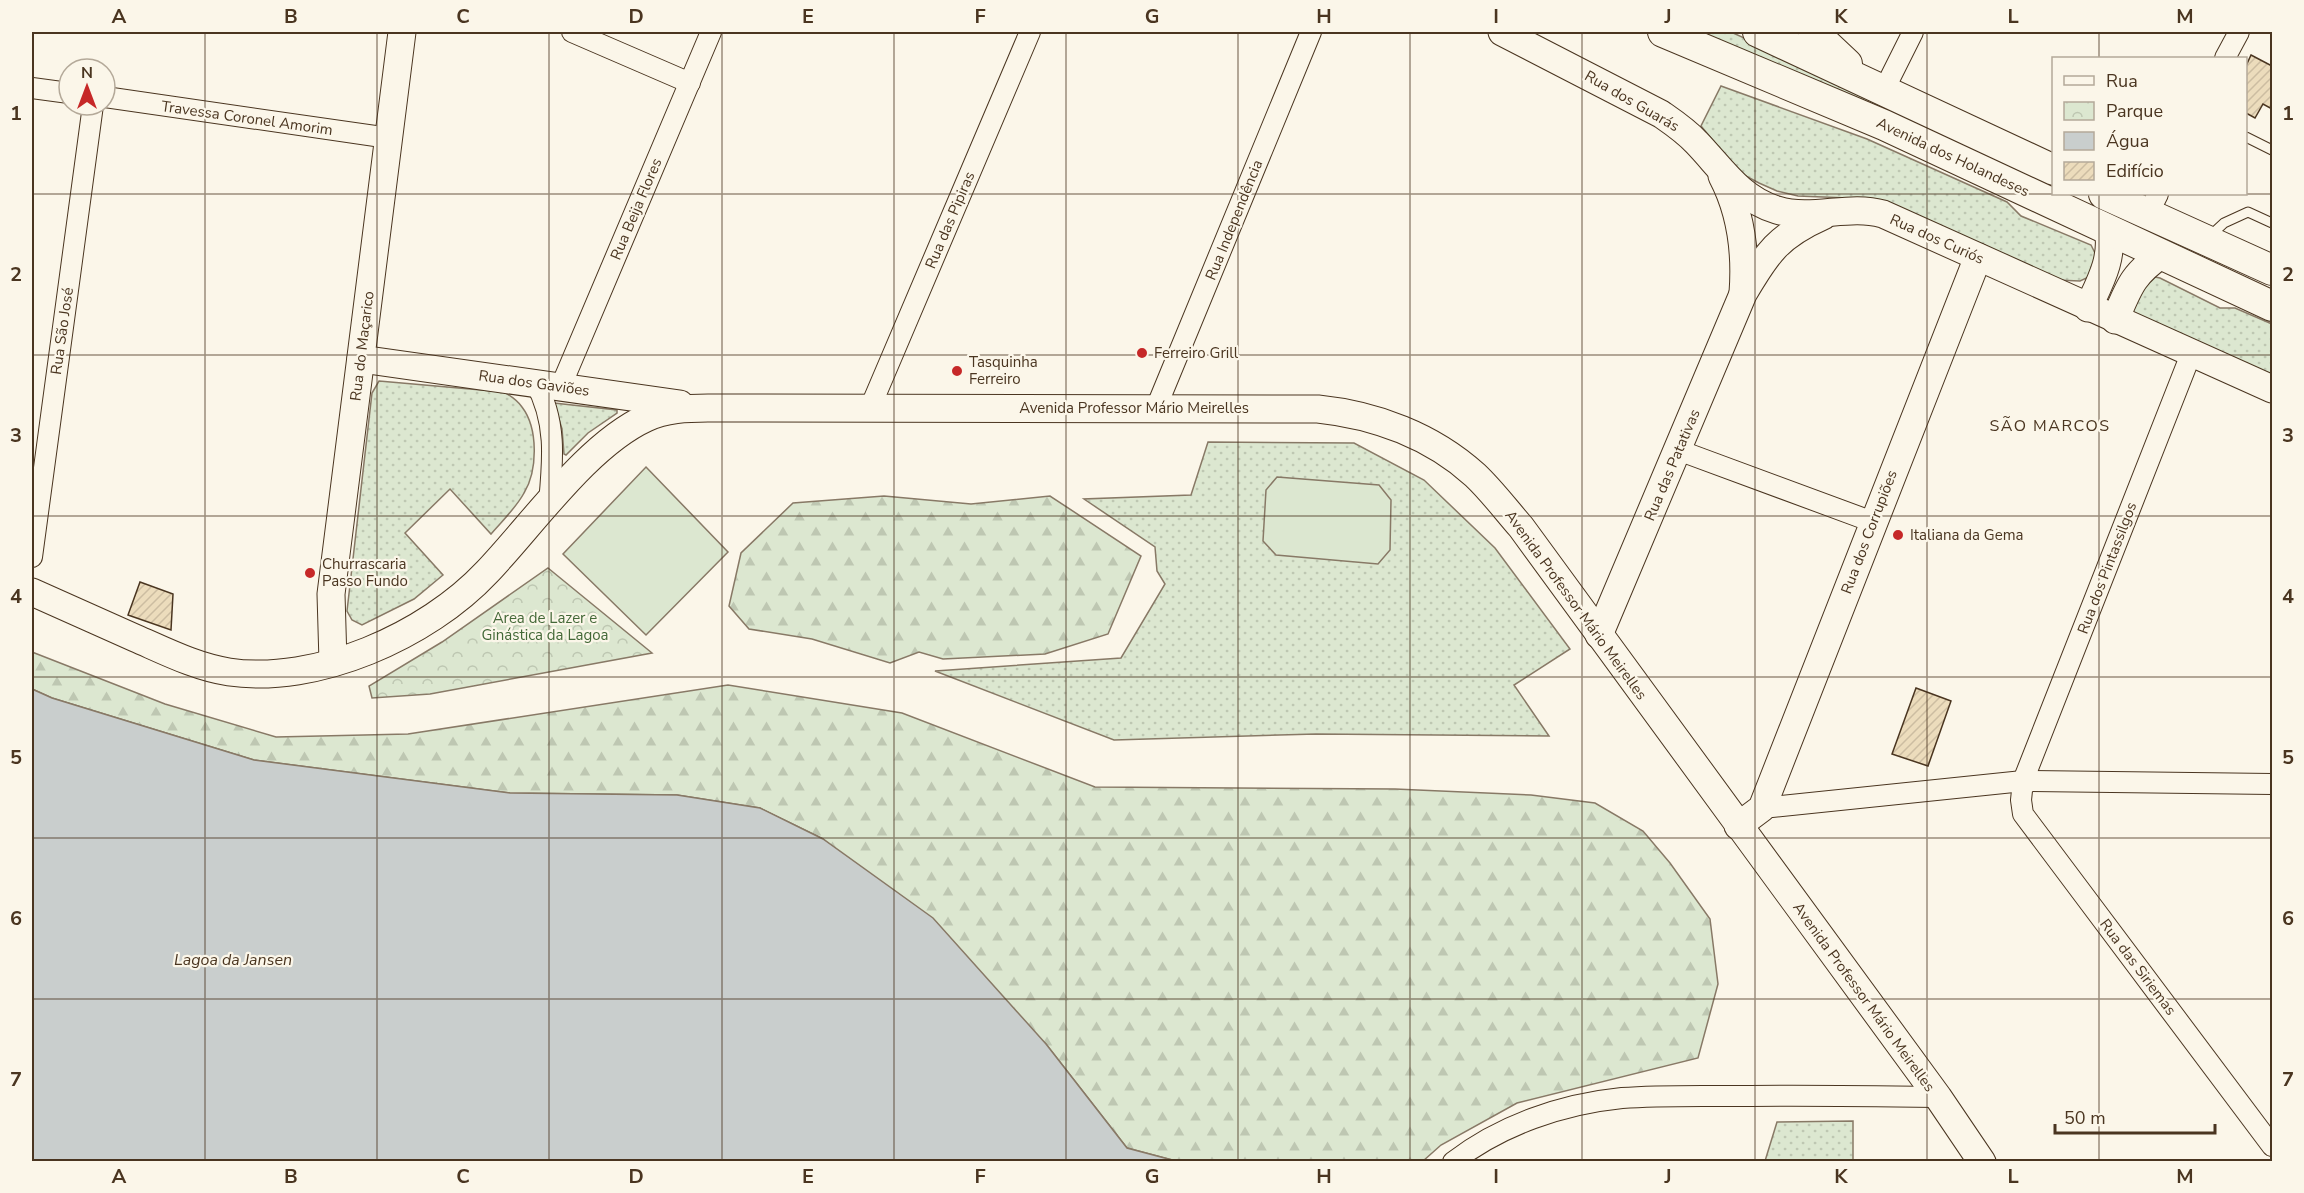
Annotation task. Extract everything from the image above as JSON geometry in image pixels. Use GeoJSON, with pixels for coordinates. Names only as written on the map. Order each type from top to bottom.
{"type":"FeatureCollection","features":[{"type":"Feature","properties":{"kind":"main road","name":"Avenida dos Holandeses"},"geometry":{"type":"LineString","coordinates":[[1663,32],[1884,125],[2272,306]]}},
{"type":"Feature","properties":{"kind":"main road","name":"Avenida dos Holandeses"},"geometry":{"type":"LineString","coordinates":[[1758,32],[2052,169]]}},
{"type":"Feature","properties":{"kind":"main road"},"geometry":{"type":"LineString","coordinates":[[1813,32],[1836,55],[1883,92]]}},
{"type":"Feature","properties":{"kind":"main road"},"geometry":{"type":"LineString","coordinates":[[2109,195],[2153,204],[2206,240],[2272,270]]}},
{"type":"Feature","properties":{"kind":"street","name":"Rua do Maçarico"},"geometry":{"type":"LineString","coordinates":[[333,662],[331,594],[402,32]]}},
{"type":"Feature","properties":{"kind":"street"},"geometry":{"type":"LineString","coordinates":[[572,32],[690,83]]}},
{"type":"Feature","properties":{"kind":"street","name":"Rua Beija Flores"},"geometry":{"type":"LineString","coordinates":[[548,384],[690,83],[711,32]]}},
{"type":"Feature","properties":{"kind":"street","name":"Rua das Pipiras"},"geometry":{"type":"LineString","coordinates":[[870,408],[1030,32]]}},
{"type":"Feature","properties":{"kind":"street","name":"Rua Independência"},"geometry":{"type":"LineString","coordinates":[[1156,408],[1311,32]]}},
{"type":"Feature","properties":{"kind":"street","name":"Rua dos Guarás"},"geometry":{"type":"LineString","coordinates":[[1502,32],[1661,114],[1682,128],[1741,191],[1777,210]]}},
{"type":"Feature","properties":{"kind":"street"},"geometry":{"type":"LineString","coordinates":[[1883,92],[1913,32]]}},
{"type":"Feature","properties":{"kind":"street"},"geometry":{"type":"LineString","coordinates":[[2226,57],[2239,32]]}},
{"type":"Feature","properties":{"kind":"street"},"geometry":{"type":"LineString","coordinates":[[32,88],[57,91]]}},
{"type":"Feature","properties":{"kind":"street","name":"Travessa Coronel Amorim"},"geometry":{"type":"LineString","coordinates":[[117,99],[389,138]]}},
{"type":"Feature","properties":{"kind":"street","name":"Rua São José"},"geometry":{"type":"LineString","coordinates":[[32,557],[91,117]]}},
{"type":"Feature","properties":{"kind":"street","name":"Rua das Patativas"},"geometry":{"type":"LineString","coordinates":[[1719,169],[1729,188],[1738,218],[1744,263],[1743,294]]}},
{"type":"Feature","properties":{"kind":"street","name":"Rua dos Curiós"},"geometry":{"type":"LineString","coordinates":[[1777,210],[1805,214],[1871,211],[2272,389]]}},
{"type":"Feature","properties":{"kind":"street","name":"Rua das Patativas"},"geometry":{"type":"LineString","coordinates":[[1599,635],[1743,294],[1762,262],[1782,239],[1805,224],[1828,214]]}},
{"type":"Feature","properties":{"kind":"street"},"geometry":{"type":"LineString","coordinates":[[2088,308],[2108,261],[2110,242],[2108,229]]}},
{"type":"Feature","properties":{"kind":"street"},"geometry":{"type":"LineString","coordinates":[[2115,320],[2135,276],[2162,254]]}},
{"type":"Feature","properties":{"kind":"street","name":"Rua dos Corrupiões"},"geometry":{"type":"LineString","coordinates":[[1762,808],[1978,257]]}},
{"type":"Feature","properties":{"kind":"street","name":"Rua dos Pintassilgos"},"geometry":{"type":"LineString","coordinates":[[2023,782],[2191,354]]}},
{"type":"Feature","properties":{"kind":"street","name":"Rua dos Gaviões"},"geometry":{"type":"LineString","coordinates":[[361,359],[708,408]]}},
{"type":"Feature","properties":{"kind":"street"},"geometry":{"type":"LineString","coordinates":[[548,384],[548,409],[554,454],[549,502]]}},
{"type":"Feature","properties":{"kind":"street","name":"Avenida Professor Mário Meirelles"},"geometry":{"type":"LineString","coordinates":[[32,592],[167,653],[227,672],[282,673],[311,668],[373,649],[434,616],[485,574],[584,464],[626,429],[658,414],[686,408],[1318,409],[1357,414],[1408,432],[1453,458],[1493,494],[1521,527],[1938,1097],[1982,1161]]}},
{"type":"Feature","properties":{"kind":"street"},"geometry":{"type":"LineString","coordinates":[[1678,450],[1873,522]]}},
{"type":"Feature","properties":{"kind":"street"},"geometry":{"type":"LineString","coordinates":[[1738,826],[1762,808],[2023,782],[2272,784]]}},
{"type":"Feature","properties":{"kind":"street","name":"Rua das Siriemas"},"geometry":{"type":"LineString","coordinates":[[2023,782],[2021,800],[2023,814],[2272,1146]]}},
{"type":"Feature","properties":{"kind":"street"},"geometry":{"type":"LineString","coordinates":[[1453,1161],[1481,1143],[1530,1119],[1567,1108],[1621,1098],[1800,1095],[1938,1097]]}},
{"type":"Feature","properties":{"kind":"lane"},"geometry":{"type":"LineString","coordinates":[[2247,138],[2272,150]]}},
{"type":"Feature","properties":{"kind":"lane"},"geometry":{"type":"LineString","coordinates":[[2206,240],[2224,223],[2248,212],[2272,223]]}},
{"type":"Feature","properties":{"kind":"green space"},"geometry":{"type":"Polygon","coordinates":[[[1700,32],[1731,32],[1993,151],[1989,159],[1700,32]]]}},
{"type":"Feature","properties":{"kind":"green space"},"geometry":{"type":"Polygon","coordinates":[[[1721,86],[1867,139],[2007,202],[2021,216],[2091,245],[2097,257],[2091,276],[2080,281],[2056,280],[1848,198],[1798,196],[1777,191],[1759,183],[1740,173],[1701,126],[1721,86]]]}},
{"type":"Feature","properties":{"kind":"green space"},"geometry":{"type":"Polygon","coordinates":[[[2150,276],[2160,278],[2220,308],[2235,308],[2272,324],[2272,377],[2132,315],[2131,285],[2150,276]]]}},
{"type":"Feature","properties":{"kind":"green space"},"geometry":{"type":"Polygon","coordinates":[[[379,381],[504,392],[518,402],[527,416],[533,437],[534,461],[529,484],[524,493],[491,534],[450,489],[405,533],[443,575],[414,599],[362,625],[352,620],[347,611],[372,393],[379,381]]]}},
{"type":"Feature","properties":{"kind":"green space"},"geometry":{"type":"Polygon","coordinates":[[[554,403],[617,410],[617,413],[588,433],[566,455],[564,454],[562,429],[554,403]]]}},
{"type":"Feature","properties":{"kind":"green space"},"geometry":{"type":"Polygon","coordinates":[[[1208,442],[1354,443],[1424,480],[1495,548],[1570,649],[1514,685],[1549,736],[1316,734],[1114,740],[935,671],[1121,658],[1165,584],[1157,571],[1155,547],[1084,499],[1191,495],[1208,442]]]}},
{"type":"Feature","properties":{"kind":"green space"},"geometry":{"type":"Polygon","coordinates":[[[646,467],[728,552],[646,635],[563,554],[646,467]]]}},
{"type":"Feature","properties":{"kind":"green space"},"geometry":{"type":"Polygon","coordinates":[[[1277,477],[1379,485],[1391,500],[1390,550],[1378,564],[1276,555],[1263,541],[1266,490],[1277,477]]]}},
{"type":"Feature","properties":{"kind":"green space"},"geometry":{"type":"Polygon","coordinates":[[[884,496],[971,504],[1050,496],[1141,556],[1108,634],[1045,654],[943,659],[919,652],[890,663],[812,639],[749,629],[729,606],[741,553],[793,503],[884,496]]]}},
{"type":"Feature","properties":{"kind":"green space","name":"Area de Lazer e Ginástica da Lagoa"},"geometry":{"type":"Polygon","coordinates":[[[548,568],[652,653],[430,694],[372,698],[369,686],[442,642],[548,568]]]}},
{"type":"Feature","properties":{"kind":"green space"},"geometry":{"type":"Polygon","coordinates":[[[32,652],[165,704],[276,737],[408,734],[728,685],[902,713],[1095,787],[1395,789],[1531,795],[1595,803],[1643,831],[1670,863],[1710,919],[1718,984],[1698,1058],[1517,1103],[1441,1145],[1423,1161],[1176,1161],[1127,1148],[1046,1044],[823,839],[760,808],[677,795],[510,793],[254,760],[52,698],[32,689],[32,652]]]}},
{"type":"Feature","properties":{"kind":"green space"},"geometry":{"type":"Polygon","coordinates":[[[1853,1121],[1853,1161],[1765,1161],[1777,1122],[1853,1121]]]}},
{"type":"Feature","properties":{"kind":"water","name":"Lagoa da Jansen"},"geometry":{"type":"Polygon","coordinates":[[[32,689],[52,698],[254,760],[510,793],[677,795],[760,808],[823,839],[933,918],[1046,1044],[1127,1148],[1176,1161],[32,1161],[32,689]]]}},
{"type":"Feature","properties":{"kind":"building"},"geometry":{"type":"Polygon","coordinates":[[[2251,55],[2272,66],[2272,109],[2263,104],[2255,118],[2247,114],[2247,64],[2251,55]]]}},
{"type":"Feature","properties":{"kind":"building"},"geometry":{"type":"Polygon","coordinates":[[[140,582],[173,594],[171,630],[128,615],[140,582]]]}},
{"type":"Feature","properties":{"kind":"building"},"geometry":{"type":"Polygon","coordinates":[[[1916,688],[1951,701],[1928,766],[1892,754],[1916,688]]]}},
{"type":"Feature","properties":{"kind":"place","name":"Ferreiro Grill"},"geometry":{"type":"Point","coordinates":[1142,353]}},
{"type":"Feature","properties":{"kind":"place","name":"Tasquinha Ferreiro"},"geometry":{"type":"Point","coordinates":[957,371]}},
{"type":"Feature","properties":{"kind":"place","name":"Italiana da Gema"},"geometry":{"type":"Point","coordinates":[1898,535]}},
{"type":"Feature","properties":{"kind":"place","name":"Churrascaria Passo Fundo"},"geometry":{"type":"Point","coordinates":[310,573]}},
{"type":"Feature","properties":{"kind":"district","name":"SÃO MARCOS"},"geometry":{"type":"Point","coordinates":[2050,426]}}]}
